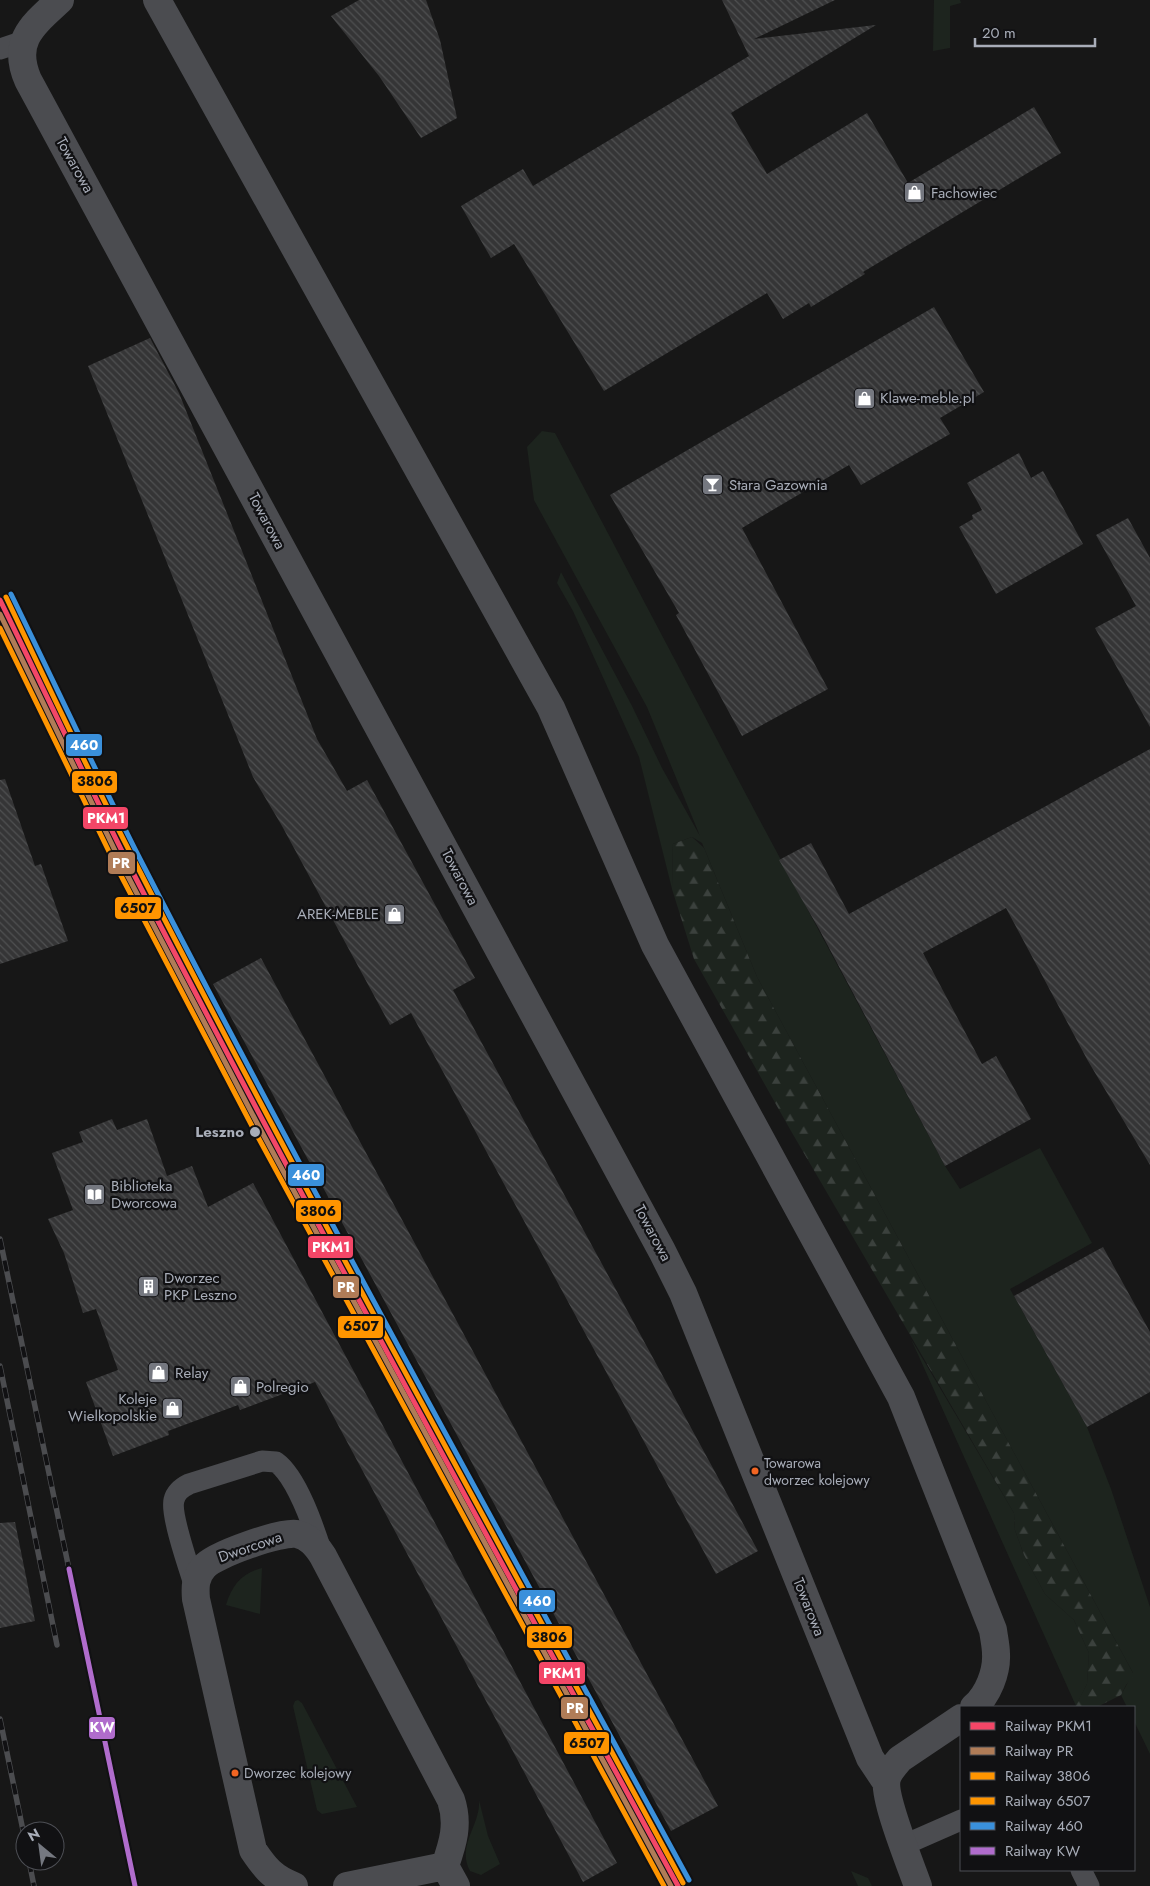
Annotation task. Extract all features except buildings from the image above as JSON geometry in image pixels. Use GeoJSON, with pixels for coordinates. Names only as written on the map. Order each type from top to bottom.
{"type":"FeatureCollection","features":[{"type":"Feature","properties":{"kind":"street","name":"Towarowa"},"geometry":{"type":"LineString","coordinates":[[60,0],[12,45],[22,53],[23,67],[28,80],[683,1293],[870,1758],[886,1782],[890,1804],[918,1886]]}},
{"type":"Feature","properties":{"kind":"street"},"geometry":{"type":"LineString","coordinates":[[158,0],[551,708],[655,945],[902,1397],[992,1630],[996,1655],[992,1680],[980,1702],[975,1706]]}},
{"type":"Feature","properties":{"kind":"street","name":"Dworcowa"},"geometry":{"type":"LineString","coordinates":[[195,1587],[198,1575],[205,1565],[214,1558],[283,1534],[296,1534],[307,1538],[323,1556],[450,1800],[455,1812],[456,1825],[450,1876],[347,1886]]}},
{"type":"Feature","properties":{"kind":"street"},"geometry":{"type":"LineString","coordinates":[[195,1587],[196,1599],[253,1850],[264,1868],[282,1884]]}},
{"type":"Feature","properties":{"kind":"street"},"geometry":{"type":"LineString","coordinates":[[886,1782],[892,1768],[900,1759],[960,1719]]}},
{"type":"Feature","properties":{"kind":"lane"},"geometry":{"type":"LineString","coordinates":[[195,1587],[173,1507],[177,1493],[182,1487],[189,1484],[262,1461],[276,1462],[287,1472],[305,1505],[323,1556]]}},
{"type":"Feature","properties":{"kind":"lane"},"geometry":{"type":"LineString","coordinates":[[904,1845],[960,1820]]}},
{"type":"Feature","properties":{"kind":"lane"},"geometry":{"type":"LineString","coordinates":[[1082,1871],[1089,1886]]}},
{"type":"Feature","properties":{"kind":"green space"},"geometry":{"type":"Polygon","coordinates":[[[934,0],[960,0],[961,3],[950,6],[950,48],[933,51],[934,0]]]}},
{"type":"Feature","properties":{"kind":"green space"},"geometry":{"type":"Polygon","coordinates":[[[542,431],[555,433],[759,819],[945,1166],[960,1189],[1040,1148],[1092,1243],[1010,1289],[1087,1427],[1111,1489],[1150,1607],[1150,1754],[1135,1723],[1135,1706],[1126,1706],[1121,1695],[1133,1673],[757,977],[702,843],[692,837],[673,844],[672,889],[639,757],[573,611],[557,583],[561,572],[632,706],[662,768],[700,836],[647,707],[534,500],[527,447],[542,431]]]}},
{"type":"Feature","properties":{"kind":"green space"},"geometry":{"type":"Polygon","coordinates":[[[692,837],[704,848],[757,977],[1134,1675],[1121,1695],[1099,1706],[1076,1706],[1087,1684],[1089,1653],[1074,1620],[1045,1594],[1024,1555],[1015,1530],[1014,1513],[791,1131],[694,959],[672,889],[673,844],[692,837]]]}},
{"type":"Feature","properties":{"kind":"green space"},"geometry":{"type":"Polygon","coordinates":[[[911,1339],[1014,1513],[1015,1530],[1024,1555],[1045,1594],[1074,1620],[1089,1653],[1087,1684],[1076,1706],[911,1339]]]}},
{"type":"Feature","properties":{"kind":"green space"},"geometry":{"type":"Polygon","coordinates":[[[262,1568],[260,1614],[226,1605],[231,1591],[239,1581],[249,1573],[262,1568]]]}},
{"type":"Feature","properties":{"kind":"green space"},"geometry":{"type":"Polygon","coordinates":[[[298,1700],[302,1703],[357,1807],[322,1814],[317,1810],[293,1706],[295,1701],[298,1700]]]}},
{"type":"Feature","properties":{"kind":"green space"},"geometry":{"type":"Polygon","coordinates":[[[479,1800],[488,1836],[500,1864],[481,1875],[470,1871],[466,1862],[467,1844],[479,1809],[479,1800]]]}},
{"type":"Feature","properties":{"kind":"green space"},"geometry":{"type":"Polygon","coordinates":[[[851,1871],[868,1878],[872,1886],[858,1886],[851,1871]]]}},
{"type":"Feature","properties":{"kind":"railway"},"geometry":{"type":"LineString","coordinates":[[0,1239],[69,1569]]}},
{"type":"Feature","properties":{"kind":"railway"},"geometry":{"type":"LineString","coordinates":[[0,1366],[57,1645]]}},
{"type":"Feature","properties":{"kind":"railway"},"geometry":{"type":"LineString","coordinates":[[0,1719],[21,1821]]}},
{"type":"Feature","properties":{"kind":"railway"},"geometry":{"type":"LineString","coordinates":[[31,1871],[34,1886]]}},
{"type":"Feature","properties":{"kind":"rail line","name":"460"},"geometry":{"type":"LineString","coordinates":[[11,594],[139,857],[206,986],[411,1370],[689,1880]]}},
{"type":"Feature","properties":{"kind":"rail line","name":"3806"},"geometry":{"type":"LineString","coordinates":[[6,597],[117,827],[268,1117],[683,1883]]}},
{"type":"Feature","properties":{"kind":"rail line","name":"PKM1"},"geometry":{"type":"LineString","coordinates":[[0,600],[128,863],[195,992],[400,1376],[678,1886]]}},
{"type":"Feature","properties":{"kind":"rail line","name":"PR"},"geometry":{"type":"LineString","coordinates":[[0,614],[122,865],[257,1123],[671,1886]]}},
{"type":"Feature","properties":{"kind":"rail line","name":"6507"},"geometry":{"type":"LineString","coordinates":[[0,628],[117,868],[252,1126],[664,1886]]}},
{"type":"Feature","properties":{"kind":"rail line","name":"KW"},"geometry":{"type":"LineString","coordinates":[[69,1569],[135,1886]]}},
{"type":"Feature","properties":{"kind":"place","name":"Fachowiec"},"geometry":{"type":"Point","coordinates":[915,193]}},
{"type":"Feature","properties":{"kind":"place","name":"Klawe-meble.pl"},"geometry":{"type":"Point","coordinates":[864,398]}},
{"type":"Feature","properties":{"kind":"place","name":"Stara Gazownia"},"geometry":{"type":"Point","coordinates":[713,485]}},
{"type":"Feature","properties":{"kind":"place","name":"AREK-MEBLE"},"geometry":{"type":"Point","coordinates":[395,914]}},
{"type":"Feature","properties":{"kind":"place","name":"Leszno"},"geometry":{"type":"Point","coordinates":[255,1132]}},
{"type":"Feature","properties":{"kind":"place","name":"Biblioteka Dworcowa"},"geometry":{"type":"Point","coordinates":[95,1195]}},
{"type":"Feature","properties":{"kind":"place","name":"Dworzec PKP Leszno"},"geometry":{"type":"Point","coordinates":[148,1287]}},
{"type":"Feature","properties":{"kind":"place","name":"Relay"},"geometry":{"type":"Point","coordinates":[159,1373]}},
{"type":"Feature","properties":{"kind":"place","name":"Polregio"},"geometry":{"type":"Point","coordinates":[240,1387]}},
{"type":"Feature","properties":{"kind":"place","name":"Koleje Wielkopolskie"},"geometry":{"type":"Point","coordinates":[173,1408]}},
{"type":"Feature","properties":{"kind":"place","name":"Towarowa dworzec kolejowy"},"geometry":{"type":"Point","coordinates":[755,1471]}},
{"type":"Feature","properties":{"kind":"place","name":"Dworzec kolejowy"},"geometry":{"type":"Point","coordinates":[235,1773]}}]}
